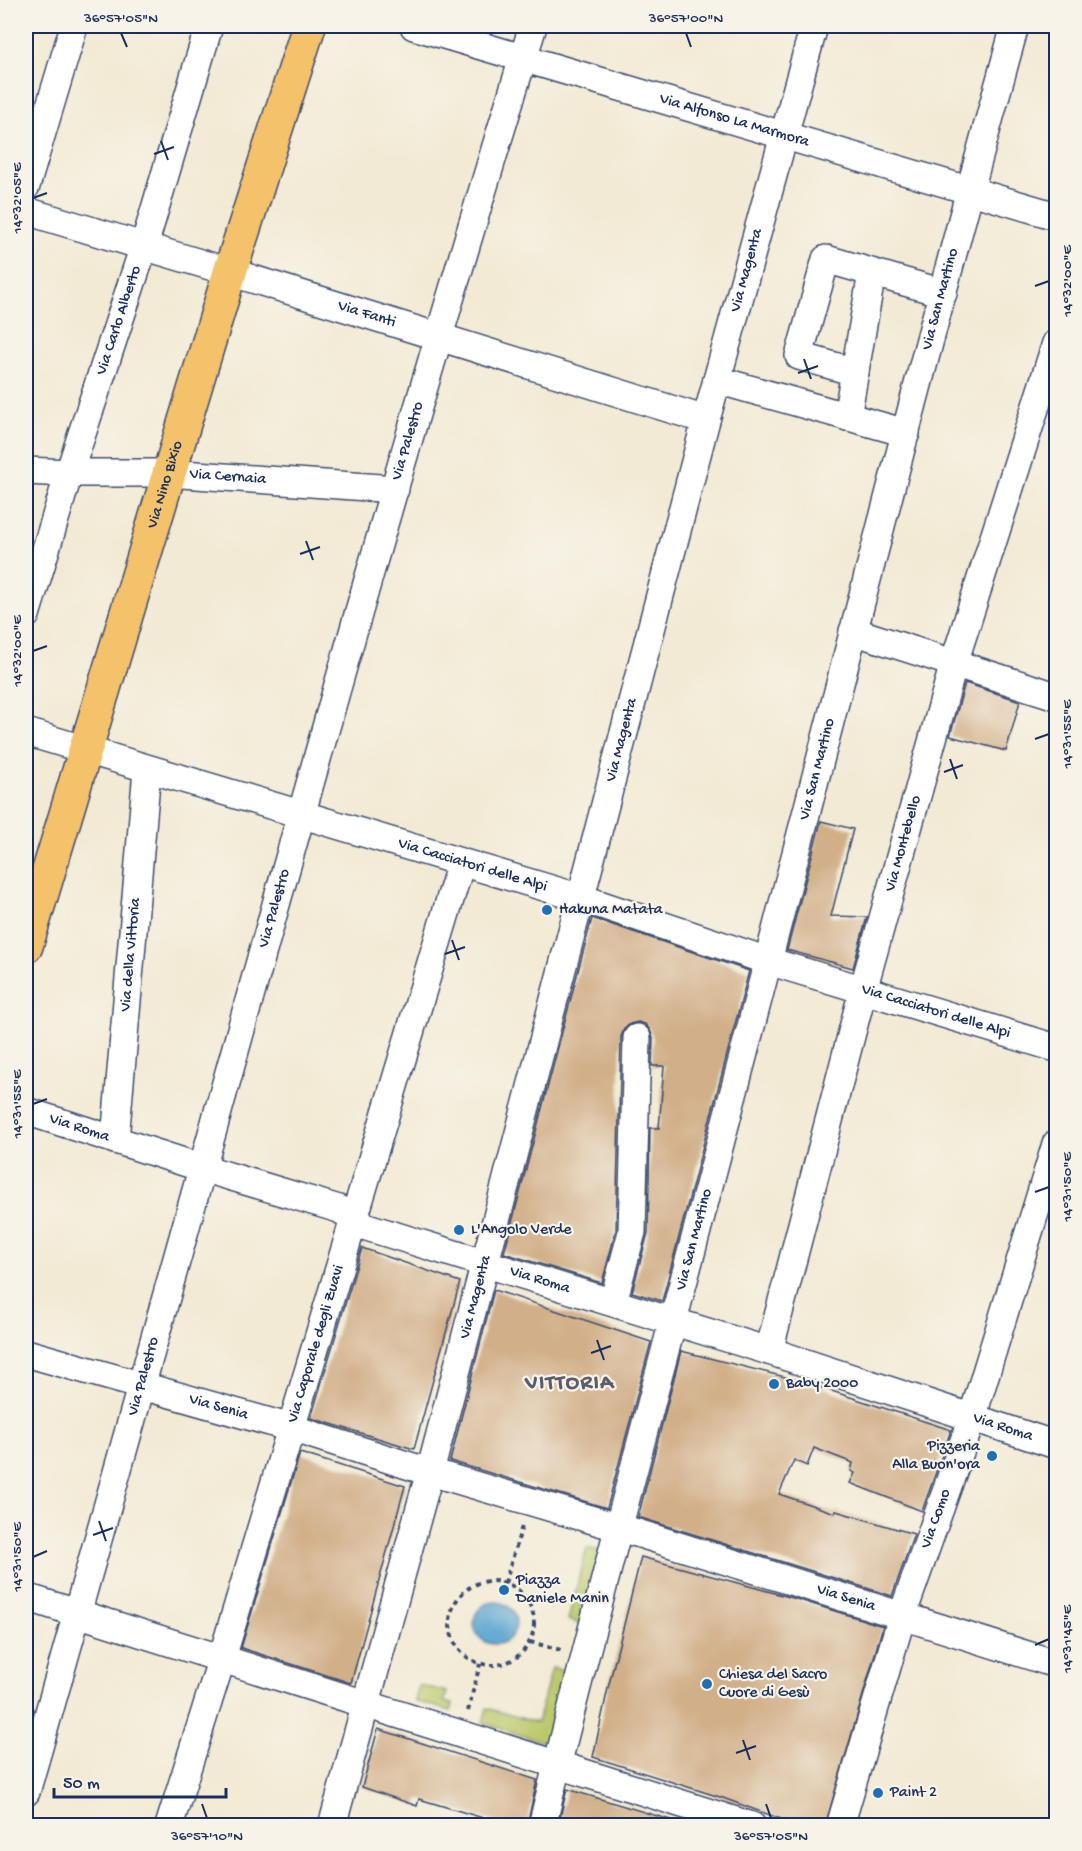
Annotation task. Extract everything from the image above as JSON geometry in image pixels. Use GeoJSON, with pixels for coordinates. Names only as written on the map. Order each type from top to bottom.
{"type":"FeatureCollection","features":[{"type":"Feature","properties":{"kind":"main road","name":"Via Nino Bixio"},"geometry":{"type":"LineString","coordinates":[[26,946],[168,473],[309,26]]}},
{"type":"Feature","properties":{"kind":"street"},"geometry":{"type":"LineString","coordinates":[[26,186],[74,26]]}},
{"type":"Feature","properties":{"kind":"street","name":"Via Carlo Alberto"},"geometry":{"type":"LineString","coordinates":[[26,615],[69,473],[144,246],[209,26]]}},
{"type":"Feature","properties":{"kind":"street","name":"Via Alfonso La Marmora"},"geometry":{"type":"LineString","coordinates":[[414,26],[1056,216]]}},
{"type":"Feature","properties":{"kind":"street","name":"Via Palestro"},"geometry":{"type":"LineString","coordinates":[[26,1792],[395,489],[533,26]]}},
{"type":"Feature","properties":{"kind":"street","name":"Via Magenta"},"geometry":{"type":"LineString","coordinates":[[358,1708],[425,1465],[485,1264],[706,420],[814,26]]}},
{"type":"Feature","properties":{"kind":"street","name":"Via San Martino"},"geometry":{"type":"LineString","coordinates":[[563,1774],[585,1657],[626,1525],[672,1321],[1015,26]]}},
{"type":"Feature","properties":{"kind":"street","name":"Via Fanti"},"geometry":{"type":"LineString","coordinates":[[26,211],[706,420]]}},
{"type":"Feature","properties":{"kind":"street"},"geometry":{"type":"LineString","coordinates":[[855,372],[798,356],[826,259],[943,293]]}},
{"type":"Feature","properties":{"kind":"street"},"geometry":{"type":"LineString","coordinates":[[847,417],[872,273]]}},
{"type":"Feature","properties":{"kind":"street","name":"Via Montebello"},"geometry":{"type":"LineString","coordinates":[[769,1351],[863,990],[954,663],[1056,343]]}},
{"type":"Feature","properties":{"kind":"street"},"geometry":{"type":"LineString","coordinates":[[717,380],[906,433]]}},
{"type":"Feature","properties":{"kind":"street","name":"Via Cernaia"},"geometry":{"type":"LineString","coordinates":[[26,471],[168,473],[395,489]]}},
{"type":"Feature","properties":{"kind":"street"},"geometry":{"type":"LineString","coordinates":[[853,631],[1056,696]]}},
{"type":"Feature","properties":{"kind":"street","name":"Via Cacciatori delle Alpi"},"geometry":{"type":"LineString","coordinates":[[26,732],[581,898],[768,961],[1056,1048]]}},
{"type":"Feature","properties":{"kind":"street","name":"Via della Vittoria"},"geometry":{"type":"LineString","coordinates":[[115,1140],[147,770]]}},
{"type":"Feature","properties":{"kind":"street","name":"Via Caporale degli Zuavi"},"geometry":{"type":"LineString","coordinates":[[169,1826],[222,1658],[461,863]]}},
{"type":"Feature","properties":{"kind":"street"},"geometry":{"type":"LineString","coordinates":[[613,1302],[632,1232],[637,1038]]}},
{"type":"Feature","properties":{"kind":"street","name":"Via Roma"},"geometry":{"type":"LineString","coordinates":[[26,1111],[202,1168],[339,1209],[367,1227],[769,1351],[1056,1445]]}},
{"type":"Feature","properties":{"kind":"street","name":"Via Como"},"geometry":{"type":"LineString","coordinates":[[840,1826],[902,1616],[972,1418],[1056,1144]]}},
{"type":"Feature","properties":{"kind":"street","name":"Via Senia"},"geometry":{"type":"LineString","coordinates":[[26,1353],[425,1465],[528,1501],[626,1525],[1056,1664]]}},
{"type":"Feature","properties":{"kind":"street"},"geometry":{"type":"LineString","coordinates":[[26,1597],[222,1658],[358,1708],[462,1734],[563,1774],[752,1826]]}},
{"type":"Feature","properties":{"kind":"street"},"geometry":{"type":"LineString","coordinates":[[332,1826],[358,1708]]}},
{"type":"Feature","properties":{"kind":"street"},"geometry":{"type":"LineString","coordinates":[[542,1826],[563,1774]]}},
{"type":"Feature","properties":{"kind":"path"},"geometry":{"type":"LineString","coordinates":[[505,1583],[528,1501]]}},
{"type":"Feature","properties":{"kind":"path"},"geometry":{"type":"LineString","coordinates":[[485,1581],[505,1583],[516,1588],[525,1596],[531,1607],[534,1625],[530,1642],[525,1650],[509,1662],[489,1666],[480,1664],[470,1660],[456,1645],[450,1626],[453,1605],[466,1589],[475,1584],[485,1581]]}},
{"type":"Feature","properties":{"kind":"path"},"geometry":{"type":"LineString","coordinates":[[530,1642],[585,1657]]}},
{"type":"Feature","properties":{"kind":"path"},"geometry":{"type":"LineString","coordinates":[[462,1734],[480,1664]]}},
{"type":"Feature","properties":{"kind":"green space"},"geometry":{"type":"Polygon","coordinates":[[[587,1548],[601,1551],[582,1624],[568,1620],[587,1548]]]}},
{"type":"Feature","properties":{"kind":"green space"},"geometry":{"type":"Polygon","coordinates":[[[552,1668],[567,1671],[547,1743],[483,1723],[487,1708],[537,1723],[552,1668]]]}},
{"type":"Feature","properties":{"kind":"green space"},"geometry":{"type":"Polygon","coordinates":[[[419,1685],[447,1692],[444,1702],[453,1704],[451,1711],[415,1701],[419,1685]]]}},
{"type":"Feature","properties":{"kind":"water"},"geometry":{"type":"Polygon","coordinates":[[[495,1602],[510,1608],[516,1623],[510,1638],[495,1644],[480,1638],[474,1623],[480,1608],[495,1602]]]}},
{"type":"Feature","properties":{"kind":"building"},"geometry":{"type":"Polygon","coordinates":[[[965,683],[1020,701],[1006,751],[950,736],[965,683]]]}},
{"type":"Feature","properties":{"kind":"building"},"geometry":{"type":"Polygon","coordinates":[[[821,821],[853,829],[831,916],[867,917],[853,968],[787,950],[821,821]]]}},
{"type":"Feature","properties":{"kind":"building"},"geometry":{"type":"Polygon","coordinates":[[[592,918],[749,971],[662,1301],[632,1292],[648,1233],[650,1128],[659,1128],[664,1066],[652,1066],[653,1038],[645,1024],[638,1022],[630,1024],[624,1029],[621,1037],[616,1230],[602,1283],[504,1253],[592,918]]]}},
{"type":"Feature","properties":{"kind":"building"},"geometry":{"type":"Polygon","coordinates":[[[362,1248],[460,1282],[414,1449],[311,1418],[362,1248]]]}},
{"type":"Feature","properties":{"kind":"building"},"geometry":{"type":"Polygon","coordinates":[[[494,1290],[651,1342],[607,1508],[450,1461],[494,1290]]]}},
{"type":"Feature","properties":{"kind":"building"},"geometry":{"type":"Polygon","coordinates":[[[681,1351],[801,1381],[951,1430],[922,1511],[850,1483],[855,1473],[851,1471],[853,1463],[814,1448],[807,1466],[794,1460],[779,1494],[835,1513],[836,1511],[914,1534],[892,1596],[638,1517],[681,1351]]]}},
{"type":"Feature","properties":{"kind":"building"},"geometry":{"type":"Polygon","coordinates":[[[300,1453],[405,1486],[351,1683],[241,1648],[300,1453]]]}},
{"type":"Feature","properties":{"kind":"building"},"geometry":{"type":"Polygon","coordinates":[[[641,1557],[793,1598],[883,1626],[825,1826],[800,1826],[723,1798],[593,1757],[641,1557]]]}},
{"type":"Feature","properties":{"kind":"building"},"geometry":{"type":"Polygon","coordinates":[[[378,1729],[537,1780],[527,1826],[510,1826],[419,1799],[417,1806],[362,1787],[378,1729]]]}},
{"type":"Feature","properties":{"kind":"building"},"geometry":{"type":"Polygon","coordinates":[[[567,1789],[674,1821],[673,1826],[558,1826],[567,1789]]]}},
{"type":"Feature","properties":{"kind":"place","name":"Hakuna Matata"},"geometry":{"type":"Point","coordinates":[547,910]}},
{"type":"Feature","properties":{"kind":"place","name":"L'Angolo Verde"},"geometry":{"type":"Point","coordinates":[459,1230]}},
{"type":"Feature","properties":{"kind":"place","name":"Baby 2000"},"geometry":{"type":"Point","coordinates":[774,1384]}},
{"type":"Feature","properties":{"kind":"place","name":"Pizzeria Alla Buon'ora"},"geometry":{"type":"Point","coordinates":[992,1456]}},
{"type":"Feature","properties":{"kind":"place","name":"Piazza Daniele Manin"},"geometry":{"type":"Point","coordinates":[504,1590]}},
{"type":"Feature","properties":{"kind":"place","name":"Chiesa del Sacro Cuore di Gesù"},"geometry":{"type":"Point","coordinates":[707,1684]}},
{"type":"Feature","properties":{"kind":"place","name":"Paint 2"},"geometry":{"type":"Point","coordinates":[878,1793]}},
{"type":"Feature","properties":{"kind":"district","name":"VITTORIA"},"geometry":{"type":"Point","coordinates":[570,1384]}}]}
